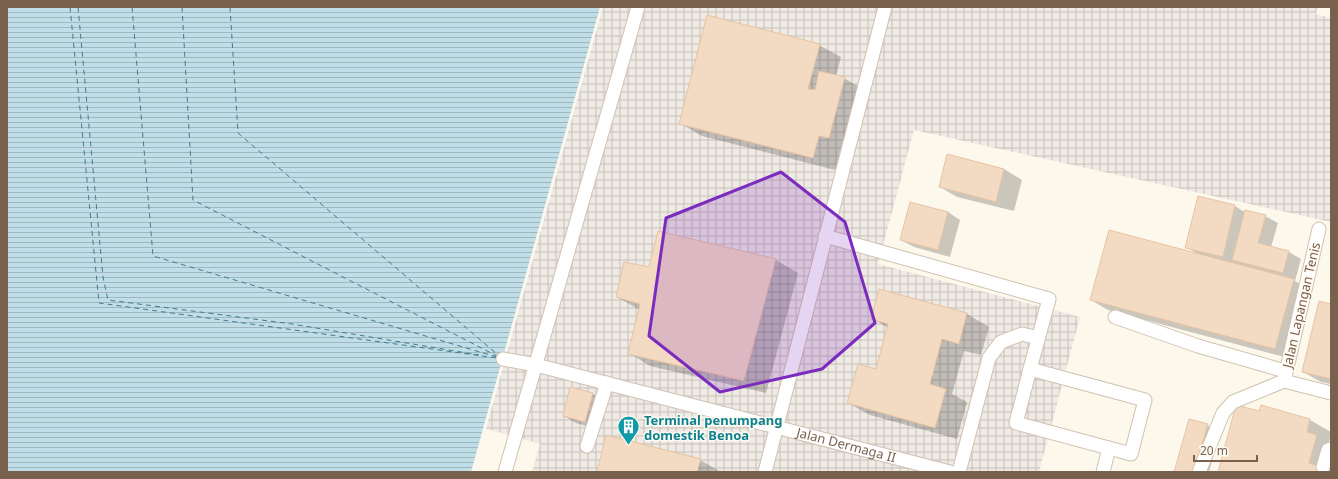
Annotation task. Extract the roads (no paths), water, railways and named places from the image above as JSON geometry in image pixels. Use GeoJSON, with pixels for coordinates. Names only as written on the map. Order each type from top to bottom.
{"type":"FeatureCollection","features":[{"type":"Feature","properties":{"kind":"lane"},"geometry":{"type":"LineString","coordinates":[[505,472],[638,7]]}},
{"type":"Feature","properties":{"kind":"lane"},"geometry":{"type":"LineString","coordinates":[[765,472],[885,7]]}},
{"type":"Feature","properties":{"kind":"lane","name":"Jalan Lapangan Tenis"},"geometry":{"type":"LineString","coordinates":[[1319,229],[1284,376],[1331,393]]}},
{"type":"Feature","properties":{"kind":"lane"},"geometry":{"type":"LineString","coordinates":[[825,236],[1049,299],[1038,338],[1016,422],[1131,454],[1145,400],[1030,369]]}},
{"type":"Feature","properties":{"kind":"lane"},"geometry":{"type":"LineString","coordinates":[[1115,317],[1284,376]]}},
{"type":"Feature","properties":{"kind":"lane"},"geometry":{"type":"LineString","coordinates":[[960,472],[989,358],[1001,342],[1022,334],[1038,338]]}},
{"type":"Feature","properties":{"kind":"lane","name":"Jalan Dermaga II"},"geometry":{"type":"LineString","coordinates":[[503,359],[536,365],[738,417],[777,425],[950,472]]}},
{"type":"Feature","properties":{"kind":"lane"},"geometry":{"type":"LineString","coordinates":[[1199,472],[1223,413],[1227,407],[1233,402],[1284,376]]}},
{"type":"Feature","properties":{"kind":"lane"},"geometry":{"type":"LineString","coordinates":[[587,446],[607,383]]}},
{"type":"Feature","properties":{"kind":"lane"},"geometry":{"type":"LineString","coordinates":[[1103,472],[1109,448]]}},
{"type":"Feature","properties":{"kind":"lane"},"geometry":{"type":"LineString","coordinates":[[1323,467],[1328,450],[1331,448]]}},
{"type":"Feature","properties":{"kind":"water"},"geometry":{"type":"Polygon","coordinates":[[[7,7],[601,7],[472,472],[7,472],[7,7]]]}},
{"type":"Feature","properties":{"kind":"place","name":"Terminal penumpang domestik Benoa"},"geometry":{"type":"Point","coordinates":[628,446]}}]}
